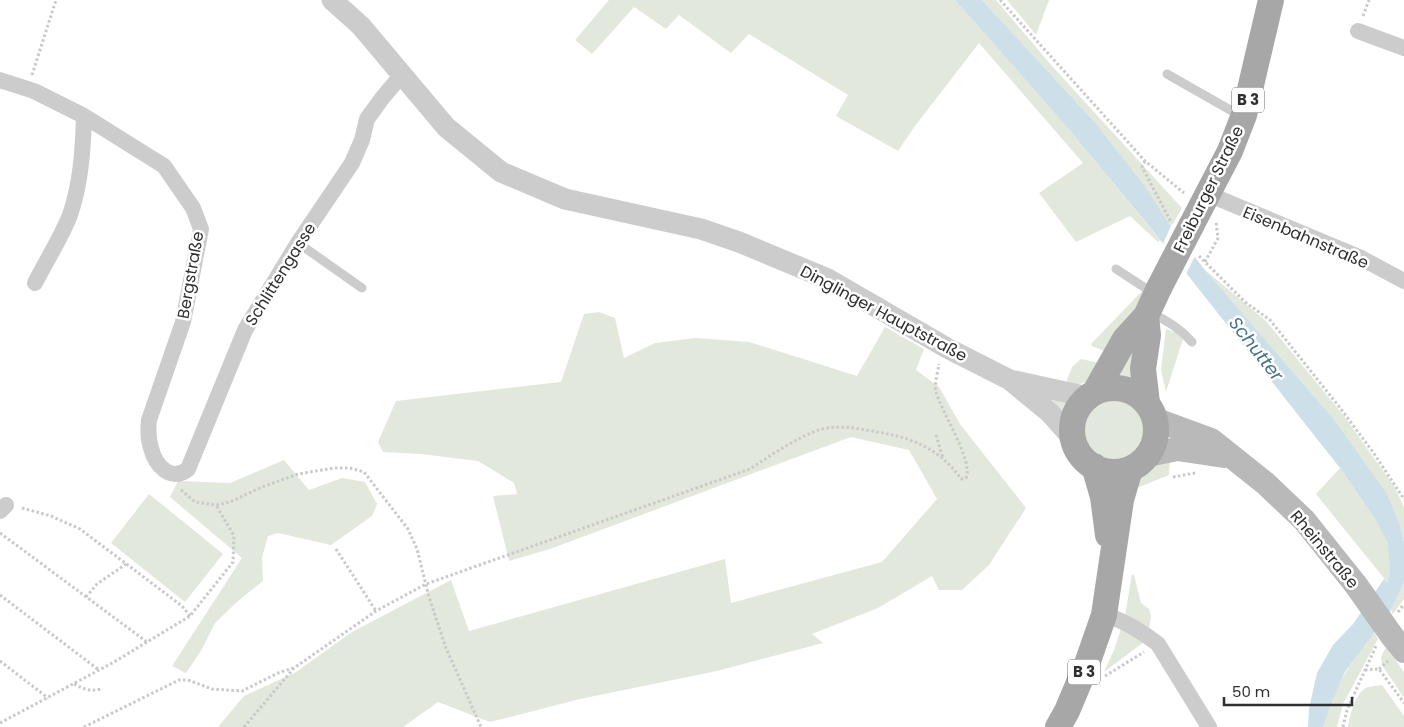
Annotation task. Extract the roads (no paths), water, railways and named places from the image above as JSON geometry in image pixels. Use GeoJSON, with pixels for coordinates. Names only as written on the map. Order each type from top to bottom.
{"type":"FeatureCollection","features":[{"type":"Feature","properties":{"kind":"main road","name":"Freiburger Straße"},"geometry":{"type":"LineString","coordinates":[[1091,395],[1125,339],[1152,302],[1195,212],[1230,151],[1244,115],[1270,0]]}},
{"type":"Feature","properties":{"kind":"main road","name":"Freiburger Straße"},"geometry":{"type":"LineString","coordinates":[[1150,411],[1143,369],[1152,302]]}},
{"type":"Feature","properties":{"kind":"main road"},"geometry":{"type":"LineString","coordinates":[[1091,395],[1108,388],[1123,388],[1136,394],[1150,411]]}},
{"type":"Feature","properties":{"kind":"main road","name":"B 3"},"geometry":{"type":"LineString","coordinates":[[1091,395],[1080,406],[1074,417],[1072,428],[1074,440],[1081,455],[1094,466],[1103,497],[1112,563]]}},
{"type":"Feature","properties":{"kind":"main road","name":"B 3"},"geometry":{"type":"LineString","coordinates":[[1058,727],[1067,711],[1084,670],[1104,615],[1121,500],[1139,462],[1154,443],[1156,430],[1150,411]]}},
{"type":"Feature","properties":{"kind":"main road","name":"Rheinstraße"},"geometry":{"type":"LineString","coordinates":[[1150,411],[1212,440],[1265,483],[1304,520],[1356,585],[1398,643]]}},
{"type":"Feature","properties":{"kind":"main road","name":"Rheinstraße"},"geometry":{"type":"LineString","coordinates":[[1139,462],[1177,449],[1233,458]]}},
{"type":"Feature","properties":{"kind":"main road"},"geometry":{"type":"LineString","coordinates":[[1094,466],[1105,470],[1117,471],[1139,462]]}},
{"type":"Feature","properties":{"kind":"street","name":"Dinglinger Hauptstraße"},"geometry":{"type":"LineString","coordinates":[[332,0],[361,26],[401,76],[446,127],[501,172],[565,199],[701,229],[739,242],[828,279],[947,348],[1010,380],[1050,413],[1074,440]]}},
{"type":"Feature","properties":{"kind":"street"},"geometry":{"type":"LineString","coordinates":[[1358,31],[1404,48]]}},
{"type":"Feature","properties":{"kind":"street","name":"Schlittengasse"},"geometry":{"type":"LineString","coordinates":[[171,474],[184,472],[188,469],[245,330],[298,243],[352,164],[368,119],[382,97],[401,76]]}},
{"type":"Feature","properties":{"kind":"street","name":"Bergstraße"},"geometry":{"type":"LineString","coordinates":[[0,80],[34,91],[84,116],[164,166],[193,208],[201,229],[183,322],[149,420],[148,435],[151,449],[157,462],[165,471],[171,474]]}},
{"type":"Feature","properties":{"kind":"street"},"geometry":{"type":"LineString","coordinates":[[35,284],[70,215],[79,180],[84,144],[84,116]]}},
{"type":"Feature","properties":{"kind":"street","name":"Eisenbahnstraße"},"geometry":{"type":"LineString","coordinates":[[1195,212],[1361,258],[1404,281]]}},
{"type":"Feature","properties":{"kind":"street","name":"Dinglinger Hauptstraße"},"geometry":{"type":"LineString","coordinates":[[1010,380],[1091,395]]}},
{"type":"Feature","properties":{"kind":"street"},"geometry":{"type":"LineString","coordinates":[[1104,615],[1119,619],[1158,644],[1209,727]]}},
{"type":"Feature","properties":{"kind":"lane"},"geometry":{"type":"LineString","coordinates":[[1167,74],[1232,111],[1244,115]]}},
{"type":"Feature","properties":{"kind":"lane"},"geometry":{"type":"LineString","coordinates":[[298,243],[362,288]]}},
{"type":"Feature","properties":{"kind":"lane"},"geometry":{"type":"LineString","coordinates":[[1116,269],[1152,302],[1164,318],[1183,332],[1192,342]]}},
{"type":"Feature","properties":{"kind":"water","name":"Schutter"},"geometry":{"type":"Polygon","coordinates":[[[955,0],[982,0],[1091,118],[1144,185],[1169,224],[1205,270],[1332,417],[1387,494],[1399,523],[1404,542],[1404,582],[1391,610],[1345,672],[1323,727],[1308,727],[1309,709],[1317,673],[1333,645],[1353,624],[1384,579],[1387,582],[1390,572],[1388,543],[1375,519],[1340,468],[1153,231],[1066,126],[955,0]]]}}]}
